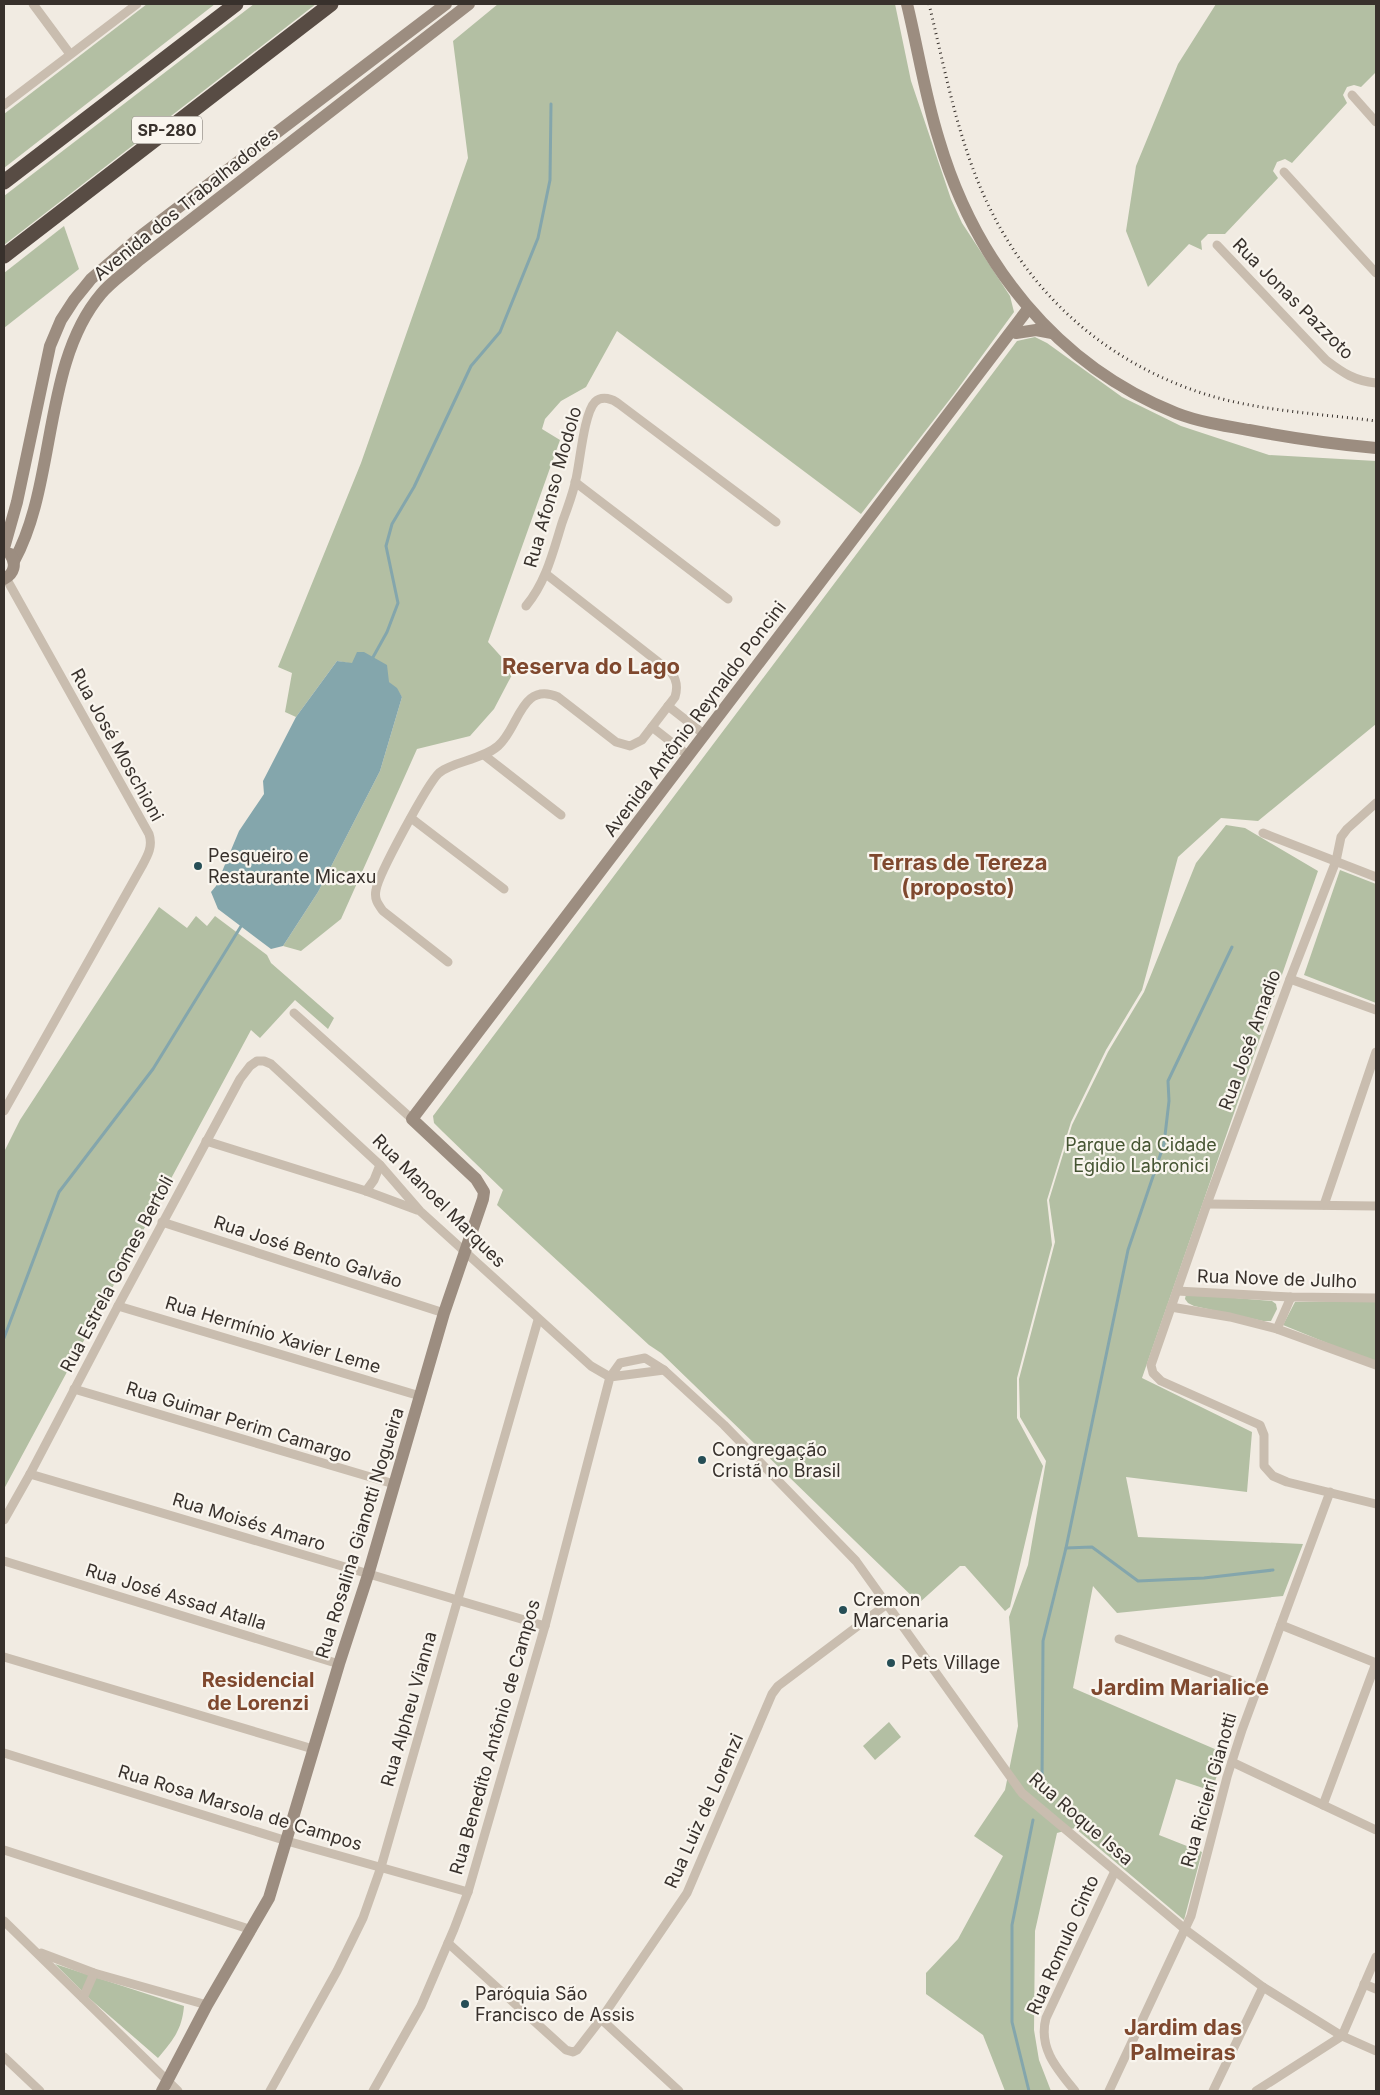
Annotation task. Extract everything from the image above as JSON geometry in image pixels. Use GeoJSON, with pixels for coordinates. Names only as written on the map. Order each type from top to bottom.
{"type":"FeatureCollection","features":[{"type":"Feature","properties":{"kind":"highway","name":"SP-280"},"geometry":{"type":"LineString","coordinates":[[4,182],[236,4]]}},
{"type":"Feature","properties":{"kind":"highway","name":"SP-280"},"geometry":{"type":"LineString","coordinates":[[4,256],[330,4]]}},
{"type":"Feature","properties":{"kind":"street"},"geometry":{"type":"LineString","coordinates":[[33,4],[70,54]]}},
{"type":"Feature","properties":{"kind":"street"},"geometry":{"type":"LineString","coordinates":[[4,105],[136,4]]}},
{"type":"Feature","properties":{"kind":"street","name":"Avenida dos Trabalhadores"},"geometry":{"type":"LineString","coordinates":[[4,549],[17,502],[50,346],[61,320],[91,279],[142,235],[446,4]]}},
{"type":"Feature","properties":{"kind":"street","name":"Avenida dos Trabalhadores"},"geometry":{"type":"LineString","coordinates":[[5,578],[12,572],[14,561],[24,539],[33,508],[60,387],[74,339],[86,315],[102,294],[138,261],[469,4]]}},
{"type":"Feature","properties":{"kind":"street"},"geometry":{"type":"LineString","coordinates":[[907,4],[938,139],[964,207],[983,244],[1016,294],[1052,333],[1107,377],[1176,413],[1228,426],[1307,441],[1376,448]]}},
{"type":"Feature","properties":{"kind":"street"},"geometry":{"type":"LineString","coordinates":[[343,82],[351,95]]}},
{"type":"Feature","properties":{"kind":"street"},"geometry":{"type":"LineString","coordinates":[[1352,96],[1376,122]]}},
{"type":"Feature","properties":{"kind":"street"},"geometry":{"type":"LineString","coordinates":[[1284,172],[1376,273]]}},
{"type":"Feature","properties":{"kind":"street","name":"Rua Jonas Pazzoto"},"geometry":{"type":"LineString","coordinates":[[1217,245],[1326,360],[1343,374],[1360,381],[1376,383]]}},
{"type":"Feature","properties":{"kind":"street"},"geometry":{"type":"LineString","coordinates":[[1016,294],[1016,327],[1052,333]]}},
{"type":"Feature","properties":{"kind":"street","name":"Avenida Antônio Reynaldo Poncini"},"geometry":{"type":"LineString","coordinates":[[412,1119],[1005,340],[1031,311]]}},
{"type":"Feature","properties":{"kind":"street","name":"Rua Afonso Modolo"},"geometry":{"type":"LineString","coordinates":[[526,606],[535,595],[546,574],[575,482],[588,412],[596,401],[608,398],[620,404],[776,522]]}},
{"type":"Feature","properties":{"kind":"street"},"geometry":{"type":"LineString","coordinates":[[575,482],[728,599]]}},
{"type":"Feature","properties":{"kind":"street"},"geometry":{"type":"LineString","coordinates":[[4,549],[14,561]]}},
{"type":"Feature","properties":{"kind":"street"},"geometry":{"type":"LineString","coordinates":[[448,962],[383,911],[376,902],[376,891],[380,877],[439,773],[484,755],[503,741],[530,698],[539,693],[550,693],[558,697],[616,742],[630,746],[642,740],[675,697],[677,684],[671,672],[546,574]]}},
{"type":"Feature","properties":{"kind":"street","name":"Rua José Moschioni"},"geometry":{"type":"LineString","coordinates":[[4,1111],[148,856],[151,841],[149,834],[5,578]]}},
{"type":"Feature","properties":{"kind":"street"},"geometry":{"type":"LineString","coordinates":[[668,706],[705,735]]}},
{"type":"Feature","properties":{"kind":"street"},"geometry":{"type":"LineString","coordinates":[[652,727],[689,756]]}},
{"type":"Feature","properties":{"kind":"street"},"geometry":{"type":"LineString","coordinates":[[484,755],[561,815]]}},
{"type":"Feature","properties":{"kind":"street","name":"Rua José Amadio"},"geometry":{"type":"LineString","coordinates":[[1330,1492],[1279,1479],[1264,1466],[1264,1435],[1260,1425],[1161,1381],[1153,1373],[1151,1365],[1207,1204],[1290,979],[1336,862],[1344,832],[1376,803]]}},
{"type":"Feature","properties":{"kind":"street"},"geometry":{"type":"LineString","coordinates":[[412,818],[504,888]]}},
{"type":"Feature","properties":{"kind":"street"},"geometry":{"type":"LineString","coordinates":[[1263,834],[1376,877]]}},
{"type":"Feature","properties":{"kind":"street"},"geometry":{"type":"LineString","coordinates":[[1290,979],[1376,1010]]}},
{"type":"Feature","properties":{"kind":"street"},"geometry":{"type":"LineString","coordinates":[[294,1013],[412,1119]]}},
{"type":"Feature","properties":{"kind":"street"},"geometry":{"type":"LineString","coordinates":[[1324,1205],[1376,1052]]}},
{"type":"Feature","properties":{"kind":"street","name":"Rua Estrela Gomes Bertoli"},"geometry":{"type":"LineString","coordinates":[[4,1520],[240,1079],[250,1066],[257,1061],[264,1060],[271,1064]]}},
{"type":"Feature","properties":{"kind":"street","name":"Rua Manoel Marques"},"geometry":{"type":"LineString","coordinates":[[271,1064],[380,1166],[420,1211],[538,1320],[591,1366],[610,1377]]}},
{"type":"Feature","properties":{"kind":"street","name":"Rua Rosalina Gianotti Nogueira"},"geometry":{"type":"LineString","coordinates":[[165,2086],[207,2005],[269,1898],[339,1664],[368,1575],[444,1313],[466,1253],[483,1198],[484,1192],[476,1179],[412,1119]]}},
{"type":"Feature","properties":{"kind":"street"},"geometry":{"type":"LineString","coordinates":[[206,1141],[366,1191],[420,1211]]}},
{"type":"Feature","properties":{"kind":"street"},"geometry":{"type":"LineString","coordinates":[[366,1191],[374,1180],[380,1166]]}},
{"type":"Feature","properties":{"kind":"street"},"geometry":{"type":"LineString","coordinates":[[1207,1204],[1376,1206]]}},
{"type":"Feature","properties":{"kind":"street","name":"Rua José Bento Galvão"},"geometry":{"type":"LineString","coordinates":[[162,1222],[444,1313]]}},
{"type":"Feature","properties":{"kind":"street","name":"Rua Nove de Julho"},"geometry":{"type":"LineString","coordinates":[[1177,1291],[1291,1297],[1376,1298]]}},
{"type":"Feature","properties":{"kind":"street"},"geometry":{"type":"LineString","coordinates":[[1277,1329],[1291,1297]]}},
{"type":"Feature","properties":{"kind":"street","name":"Rua Hermínio Xavier Leme"},"geometry":{"type":"LineString","coordinates":[[118,1306],[420,1396]]}},
{"type":"Feature","properties":{"kind":"street"},"geometry":{"type":"LineString","coordinates":[[1172,1306],[1230,1317],[1277,1329],[1376,1365]]}},
{"type":"Feature","properties":{"kind":"street","name":"Rua Alpheu Vianna"},"geometry":{"type":"LineString","coordinates":[[270,2091],[337,1971],[363,1918],[381,1867],[538,1320]]}},
{"type":"Feature","properties":{"kind":"street","name":"Rua Roque Issa"},"geometry":{"type":"LineString","coordinates":[[610,1377],[620,1363],[645,1358],[664,1370],[724,1425],[856,1561],[1022,1793],[1186,1930],[1263,1987],[1342,2036],[1376,2052]]}},
{"type":"Feature","properties":{"kind":"street"},"geometry":{"type":"LineString","coordinates":[[610,1377],[664,1370]]}},
{"type":"Feature","properties":{"kind":"street","name":"Rua Benedito Antônio de Campos"},"geometry":{"type":"LineString","coordinates":[[373,2091],[421,2006],[468,1892],[545,1626],[610,1377]]}},
{"type":"Feature","properties":{"kind":"street","name":"Rua Guimar Perim Camargo"},"geometry":{"type":"LineString","coordinates":[[74,1390],[394,1484]]}},
{"type":"Feature","properties":{"kind":"street","name":"Rua Moisés Amaro"},"geometry":{"type":"LineString","coordinates":[[30,1474],[545,1626]]}},
{"type":"Feature","properties":{"kind":"street"},"geometry":{"type":"LineString","coordinates":[[1330,1492],[1376,1504]]}},
{"type":"Feature","properties":{"kind":"street","name":"Rua Ricieri Gianotti"},"geometry":{"type":"LineString","coordinates":[[1109,2091],[1186,1930],[1232,1762],[1330,1492]]}},
{"type":"Feature","properties":{"kind":"street","name":"Rua José Assad Atalla"},"geometry":{"type":"LineString","coordinates":[[4,1561],[339,1664]]}},
{"type":"Feature","properties":{"kind":"street","name":"Rua Luiz de Lorenzi"},"geometry":{"type":"LineString","coordinates":[[448,1943],[566,2050],[571,2052],[577,2050],[601,2020],[687,1893],[772,1694],[778,1686],[887,1604]]}},
{"type":"Feature","properties":{"kind":"street"},"geometry":{"type":"LineString","coordinates":[[1281,1625],[1376,1663],[1323,1805]]}},
{"type":"Feature","properties":{"kind":"street"},"geometry":{"type":"LineString","coordinates":[[1118,1639],[1257,1690]]}},
{"type":"Feature","properties":{"kind":"street"},"geometry":{"type":"LineString","coordinates":[[4,1657],[313,1749]]}},
{"type":"Feature","properties":{"kind":"street","name":"Rua Rosa Marsola de Campos"},"geometry":{"type":"LineString","coordinates":[[4,1753],[287,1841],[468,1892]]}},
{"type":"Feature","properties":{"kind":"street"},"geometry":{"type":"LineString","coordinates":[[1232,1762],[1376,1830]]}},
{"type":"Feature","properties":{"kind":"street"},"geometry":{"type":"LineString","coordinates":[[4,1850],[252,1930]]}},
{"type":"Feature","properties":{"kind":"street","name":"Rua Romulo Cinto"},"geometry":{"type":"LineString","coordinates":[[1075,2091],[1050,2058],[1043,2032],[1046,2018],[1115,1871]]}},
{"type":"Feature","properties":{"kind":"street"},"geometry":{"type":"LineString","coordinates":[[4,1921],[38,1952],[165,2086],[178,2091]]}},
{"type":"Feature","properties":{"kind":"street"},"geometry":{"type":"LineString","coordinates":[[38,1952],[94,1973],[207,2005]]}},
{"type":"Feature","properties":{"kind":"street"},"geometry":{"type":"LineString","coordinates":[[1256,2091],[1342,2036],[1376,1957]]}},
{"type":"Feature","properties":{"kind":"street"},"geometry":{"type":"LineString","coordinates":[[82,1998],[94,1973]]}},
{"type":"Feature","properties":{"kind":"street"},"geometry":{"type":"LineString","coordinates":[[1364,1984],[1376,1989]]}},
{"type":"Feature","properties":{"kind":"street"},"geometry":{"type":"LineString","coordinates":[[1213,2091],[1263,1987]]}},
{"type":"Feature","properties":{"kind":"street"},"geometry":{"type":"LineString","coordinates":[[601,2020],[679,2091]]}},
{"type":"Feature","properties":{"kind":"street"},"geometry":{"type":"LineString","coordinates":[[4,2057],[40,2091]]}},
{"type":"Feature","properties":{"kind":"green space"},"geometry":{"type":"Polygon","coordinates":[[[147,4],[215,4],[4,168],[4,114],[147,4]]]}},
{"type":"Feature","properties":{"kind":"green space"},"geometry":{"type":"Polygon","coordinates":[[[254,4],[316,4],[4,245],[4,196],[254,4]]]}},
{"type":"Feature","properties":{"kind":"green space"},"geometry":{"type":"Polygon","coordinates":[[[498,4],[895,4],[911,81],[951,199],[962,223],[1010,296],[1014,312],[954,394],[861,514],[617,331],[586,387],[561,401],[545,419],[542,429],[560,440],[488,642],[514,671],[494,709],[470,736],[417,749],[341,919],[301,951],[283,946],[318,892],[380,771],[402,697],[390,683],[365,668],[337,661],[296,717],[285,712],[292,673],[278,667],[361,463],[468,158],[453,41],[498,4]]]}},
{"type":"Feature","properties":{"kind":"green space"},"geometry":{"type":"Polygon","coordinates":[[[1216,4],[1376,4],[1376,72],[1361,87],[1354,85],[1347,87],[1343,95],[1347,103],[1292,163],[1285,159],[1277,162],[1273,171],[1278,178],[1225,234],[1208,234],[1201,241],[1202,250],[1189,244],[1148,287],[1126,231],[1136,166],[1178,64],[1216,4]]]}},
{"type":"Feature","properties":{"kind":"green space"},"geometry":{"type":"Polygon","coordinates":[[[64,226],[79,269],[4,328],[4,273],[64,226]]]}},
{"type":"Feature","properties":{"kind":"green space"},"geometry":{"type":"Polygon","coordinates":[[[1035,337],[1047,343],[1122,397],[1181,426],[1269,455],[1376,461],[1376,724],[1258,821],[1221,818],[1178,857],[1142,990],[1106,1050],[1071,1122],[1047,1200],[1052,1245],[1017,1378],[1017,1418],[1043,1466],[1010,1607],[1005,1611],[965,1566],[960,1566],[919,1603],[661,1353],[649,1345],[497,1205],[503,1190],[434,1123],[433,1116],[1017,341],[1035,337]]]}},
{"type":"Feature","properties":{"kind":"green space","name":"Parque da Cidade Egidio Labronici"},"geometry":{"type":"Polygon","coordinates":[[[1226,825],[1245,828],[1318,871],[1142,1378],[1252,1432],[1247,1492],[1126,1477],[1138,1537],[1303,1544],[1283,1596],[1117,1613],[1093,1586],[1073,1688],[1224,1753],[1212,1791],[1176,1779],[1159,1835],[1202,1852],[1184,1920],[1075,1828],[1057,1833],[1035,1931],[1034,2030],[1039,2060],[1051,2091],[1005,2091],[983,2035],[926,1994],[926,1973],[958,1939],[1003,1856],[974,1836],[1005,1790],[1018,1726],[1009,1617],[1028,1565],[1046,1461],[1020,1417],[1019,1379],[1055,1242],[1049,1200],[1072,1125],[1108,1052],[1144,992],[1196,863],[1226,825]]]}},
{"type":"Feature","properties":{"kind":"green space"},"geometry":{"type":"Polygon","coordinates":[[[1340,870],[1376,884],[1376,1003],[1304,975],[1340,870]]]}},
{"type":"Feature","properties":{"kind":"green space"},"geometry":{"type":"Polygon","coordinates":[[[159,907],[187,928],[196,916],[207,926],[215,916],[267,955],[271,963],[334,1018],[328,1029],[295,1000],[260,1038],[251,1030],[4,1489],[4,1152],[20,1120],[159,907]]]}},
{"type":"Feature","properties":{"kind":"green space"},"geometry":{"type":"Polygon","coordinates":[[[1186,1294],[1272,1301],[1276,1304],[1277,1309],[1271,1321],[1263,1321],[1194,1306],[1185,1299],[1186,1294]]]}},
{"type":"Feature","properties":{"kind":"green space"},"geometry":{"type":"Polygon","coordinates":[[[1295,1302],[1376,1302],[1376,1363],[1283,1325],[1295,1302]]]}},
{"type":"Feature","properties":{"kind":"green space"},"geometry":{"type":"Polygon","coordinates":[[[889,1722],[901,1737],[875,1760],[863,1746],[889,1722]]]}},
{"type":"Feature","properties":{"kind":"green space"},"geometry":{"type":"Polygon","coordinates":[[[55,1964],[184,2006],[181,2022],[176,2034],[158,2058],[89,1998],[55,1964]]]}},
{"type":"Feature","properties":{"kind":"water"},"geometry":{"type":"Polygon","coordinates":[[[357,652],[364,652],[387,665],[389,682],[397,688],[402,697],[380,771],[318,892],[283,946],[271,949],[218,909],[211,892],[216,886],[239,831],[264,794],[263,781],[296,717],[337,661],[352,663],[357,652]]]}},
{"type":"Feature","properties":{"kind":"waterway"},"geometry":{"type":"LineString","coordinates":[[372,659],[387,632],[398,603],[386,546],[392,524],[414,487],[471,366],[500,332],[538,238],[550,180],[551,104]]}},
{"type":"Feature","properties":{"kind":"waterway"},"geometry":{"type":"LineString","coordinates":[[4,1338],[59,1192],[153,1069],[243,923]]}},
{"type":"Feature","properties":{"kind":"waterway"},"geometry":{"type":"LineString","coordinates":[[1042,1785],[1043,1641],[1066,1548],[1128,1250],[1164,1144],[1169,1101],[1168,1081],[1232,947]]}},
{"type":"Feature","properties":{"kind":"waterway"},"geometry":{"type":"LineString","coordinates":[[1066,1548],[1092,1547],[1138,1581],[1204,1578],[1273,1570]]}},
{"type":"Feature","properties":{"kind":"waterway"},"geometry":{"type":"LineString","coordinates":[[1029,2091],[1012,2022],[1012,1925],[1033,1820]]}},
{"type":"Feature","properties":{"kind":"railway"},"geometry":{"type":"LineString","coordinates":[[929,4],[964,144],[981,189],[999,226],[1020,259],[1044,290],[1072,318],[1102,342],[1135,364],[1170,381],[1208,395],[1249,405],[1376,421]]}},
{"type":"Feature","properties":{"kind":"place","name":"Pesqueiro e Restaurante Micaxu"},"geometry":{"type":"Point","coordinates":[198,866]}},
{"type":"Feature","properties":{"kind":"place","name":"Congregação Cristã no Brasil"},"geometry":{"type":"Point","coordinates":[702,1460]}},
{"type":"Feature","properties":{"kind":"place","name":"Cremon Marcenaria"},"geometry":{"type":"Point","coordinates":[843,1610]}},
{"type":"Feature","properties":{"kind":"place","name":"Pets Village"},"geometry":{"type":"Point","coordinates":[891,1663]}},
{"type":"Feature","properties":{"kind":"place","name":"Paróquia São Francisco de Assis"},"geometry":{"type":"Point","coordinates":[465,2004]}},
{"type":"Feature","properties":{"kind":"district","name":"Reserva do Lago"},"geometry":{"type":"Point","coordinates":[591,666]}},
{"type":"Feature","properties":{"kind":"district","name":"Terras de Tereza (proposto)"},"geometry":{"type":"Point","coordinates":[958,874]}},
{"type":"Feature","properties":{"kind":"district","name":"Jardim Marialice"},"geometry":{"type":"Point","coordinates":[1180,1687]}},
{"type":"Feature","properties":{"kind":"district","name":"Residencial de Lorenzi"},"geometry":{"type":"Point","coordinates":[258,1692]}},
{"type":"Feature","properties":{"kind":"district","name":"Jardim das Palmeiras"},"geometry":{"type":"Point","coordinates":[1183,2040]}}]}
